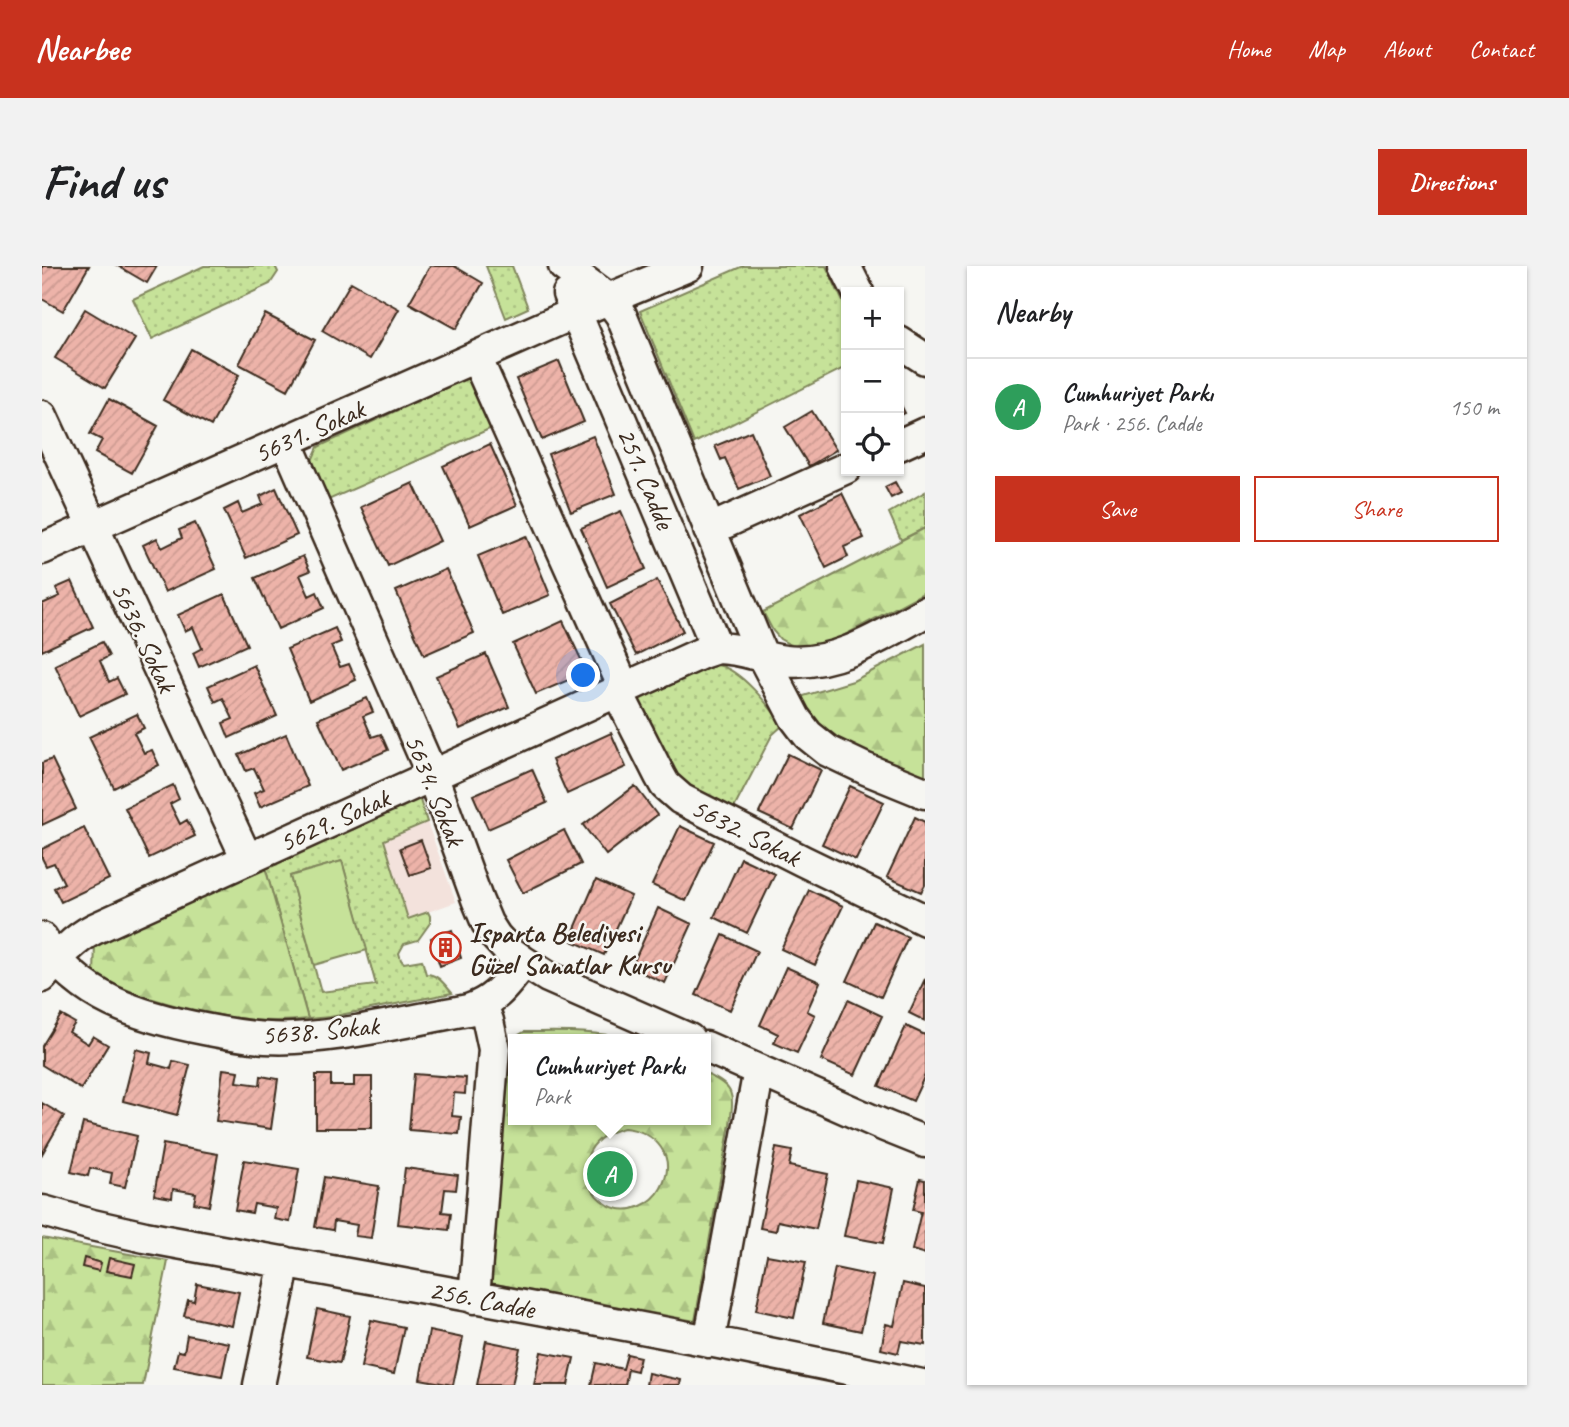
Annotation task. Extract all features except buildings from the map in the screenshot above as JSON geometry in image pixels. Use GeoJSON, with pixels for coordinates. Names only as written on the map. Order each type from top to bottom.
{"type":"FeatureCollection","features":[{"type":"Feature","properties":{"kind":"street","name":"251. Cadde"},"geometry":{"type":"LineString","coordinates":[[556,266],[717,648]]}},
{"type":"Feature","properties":{"kind":"street","name":"251. Cadde"},"geometry":{"type":"LineString","coordinates":[[564,266],[609,299],[621,315],[762,656],[795,718],[808,736],[828,751],[925,793]]}},
{"type":"Feature","properties":{"kind":"street","name":"5631. Sokak"},"geometry":{"type":"LineString","coordinates":[[42,549],[577,312],[688,266]]}},
{"type":"Feature","properties":{"kind":"street"},"geometry":{"type":"LineString","coordinates":[[845,266],[856,287]]}},
{"type":"Feature","properties":{"kind":"street"},"geometry":{"type":"LineString","coordinates":[[904,345],[925,359]]}},
{"type":"Feature","properties":{"kind":"street","name":"5632. Sokak"},"geometry":{"type":"LineString","coordinates":[[477,357],[665,785],[681,799],[925,920]]}},
{"type":"Feature","properties":{"kind":"street","name":"5636. Sokak"},"geometry":{"type":"LineString","coordinates":[[42,416],[247,859]]}},
{"type":"Feature","properties":{"kind":"street"},"geometry":{"type":"LineString","coordinates":[[904,442],[925,433]]}},
{"type":"Feature","properties":{"kind":"street","name":"5634. Sokak"},"geometry":{"type":"LineString","coordinates":[[286,441],[432,775],[477,899],[496,937],[509,951],[548,977],[678,1034]]}},
{"type":"Feature","properties":{"kind":"street"},"geometry":{"type":"LineString","coordinates":[[709,530],[841,470]]}},
{"type":"Feature","properties":{"kind":"street"},"geometry":{"type":"LineString","coordinates":[[717,648],[739,649],[786,661],[828,658],[845,653],[925,612]]}},
{"type":"Feature","properties":{"kind":"street","name":"5629. Sokak"},"geometry":{"type":"LineString","coordinates":[[47,959],[89,931],[717,648]]}},
{"type":"Feature","properties":{"kind":"street","name":"5638. Sokak"},"geometry":{"type":"LineString","coordinates":[[47,959],[79,982],[125,1008],[183,1025],[264,1038],[322,1036],[468,1010],[493,999],[524,962]]}},
{"type":"Feature","properties":{"kind":"street"},"geometry":{"type":"LineString","coordinates":[[474,1298],[493,1070],[492,1037],[482,1005]]}},
{"type":"Feature","properties":{"kind":"street"},"geometry":{"type":"LineString","coordinates":[[711,1049],[925,1142]]}},
{"type":"Feature","properties":{"kind":"street"},"geometry":{"type":"LineString","coordinates":[[709,1342],[760,1070]]}},
{"type":"Feature","properties":{"kind":"street","name":"256. Cadde"},"geometry":{"type":"LineString","coordinates":[[42,1211],[145,1237],[709,1342],[825,1375],[922,1385]]}},
{"type":"Feature","properties":{"kind":"street"},"geometry":{"type":"LineString","coordinates":[[259,1385],[285,1262]]}},
{"type":"Feature","properties":{"kind":"shaded area"},"geometry":{"type":"Polygon","coordinates":[[[427,822],[456,902],[408,919],[384,840],[427,822]]]}},
{"type":"Feature","properties":{"kind":"green space"},"geometry":{"type":"Polygon","coordinates":[[[204,266],[275,266],[278,272],[270,284],[152,339],[133,299],[204,266]]]}},
{"type":"Feature","properties":{"kind":"green space"},"geometry":{"type":"Polygon","coordinates":[[[486,266],[512,266],[528,308],[506,318],[486,266]]]}},
{"type":"Feature","properties":{"kind":"green space"},"geometry":{"type":"Polygon","coordinates":[[[743,266],[826,266],[841,298],[841,370],[694,443],[640,311],[743,266]]]}},
{"type":"Feature","properties":{"kind":"green space"},"geometry":{"type":"Polygon","coordinates":[[[471,376],[494,427],[326,501],[310,465],[318,447],[471,376]]]}},
{"type":"Feature","properties":{"kind":"green space"},"geometry":{"type":"Polygon","coordinates":[[[925,492],[925,528],[901,540],[889,513],[925,492]]]}},
{"type":"Feature","properties":{"kind":"green space"},"geometry":{"type":"Polygon","coordinates":[[[925,528],[925,592],[830,643],[800,648],[780,639],[773,631],[763,612],[925,528]]]}},
{"type":"Feature","properties":{"kind":"green space"},"geometry":{"type":"Polygon","coordinates":[[[925,644],[925,779],[841,743],[813,721],[800,697],[853,681],[925,644]]]}},
{"type":"Feature","properties":{"kind":"green space"},"geometry":{"type":"Polygon","coordinates":[[[717,665],[745,681],[783,725],[772,735],[732,812],[675,778],[636,699],[708,666],[717,665]]]}},
{"type":"Feature","properties":{"kind":"green space"},"geometry":{"type":"Polygon","coordinates":[[[419,797],[427,822],[384,840],[408,919],[428,912],[430,916],[430,923],[418,940],[404,944],[399,953],[404,963],[422,960],[426,974],[438,978],[452,993],[308,1019],[265,867],[419,797]],[[342,861],[290,876],[321,992],[376,985],[342,861]]]}},
{"type":"Feature","properties":{"kind":"green space"},"geometry":{"type":"Polygon","coordinates":[[[342,861],[367,950],[314,965],[290,876],[342,861]]]}},
{"type":"Feature","properties":{"kind":"green space"},"geometry":{"type":"Polygon","coordinates":[[[265,867],[308,1019],[265,1021],[209,1013],[143,996],[94,974],[95,944],[265,867]]]}},
{"type":"Feature","properties":{"kind":"green space"},"geometry":{"type":"Polygon","coordinates":[[[562,1032],[596,1034],[521,1034],[562,1032]]]}},
{"type":"Feature","properties":{"kind":"green space"},"geometry":{"type":"Polygon","coordinates":[[[508,1073],[508,1125],[711,1125],[711,1077],[723,1083],[732,1098],[730,1124],[695,1321],[490,1283],[508,1073]],[[624,1128],[603,1137],[590,1150],[586,1166],[588,1181],[596,1195],[608,1205],[624,1209],[641,1206],[659,1191],[666,1177],[665,1156],[661,1148],[646,1134],[624,1128]]]}},
{"type":"Feature","properties":{"kind":"green space"},"geometry":{"type":"Polygon","coordinates":[[[42,1238],[168,1261],[143,1385],[42,1385],[42,1238]]]}},
{"type":"Feature","properties":{"kind":"place","name":"Isparta Belediyesi Güzel Sanatlar Kursu"},"geometry":{"type":"Point","coordinates":[446,948]}},
{"type":"Feature","properties":{"kind":"place","name":"Cumhuriyet Parkı"},"geometry":{"type":"Point","coordinates":[610,1174]}}]}
